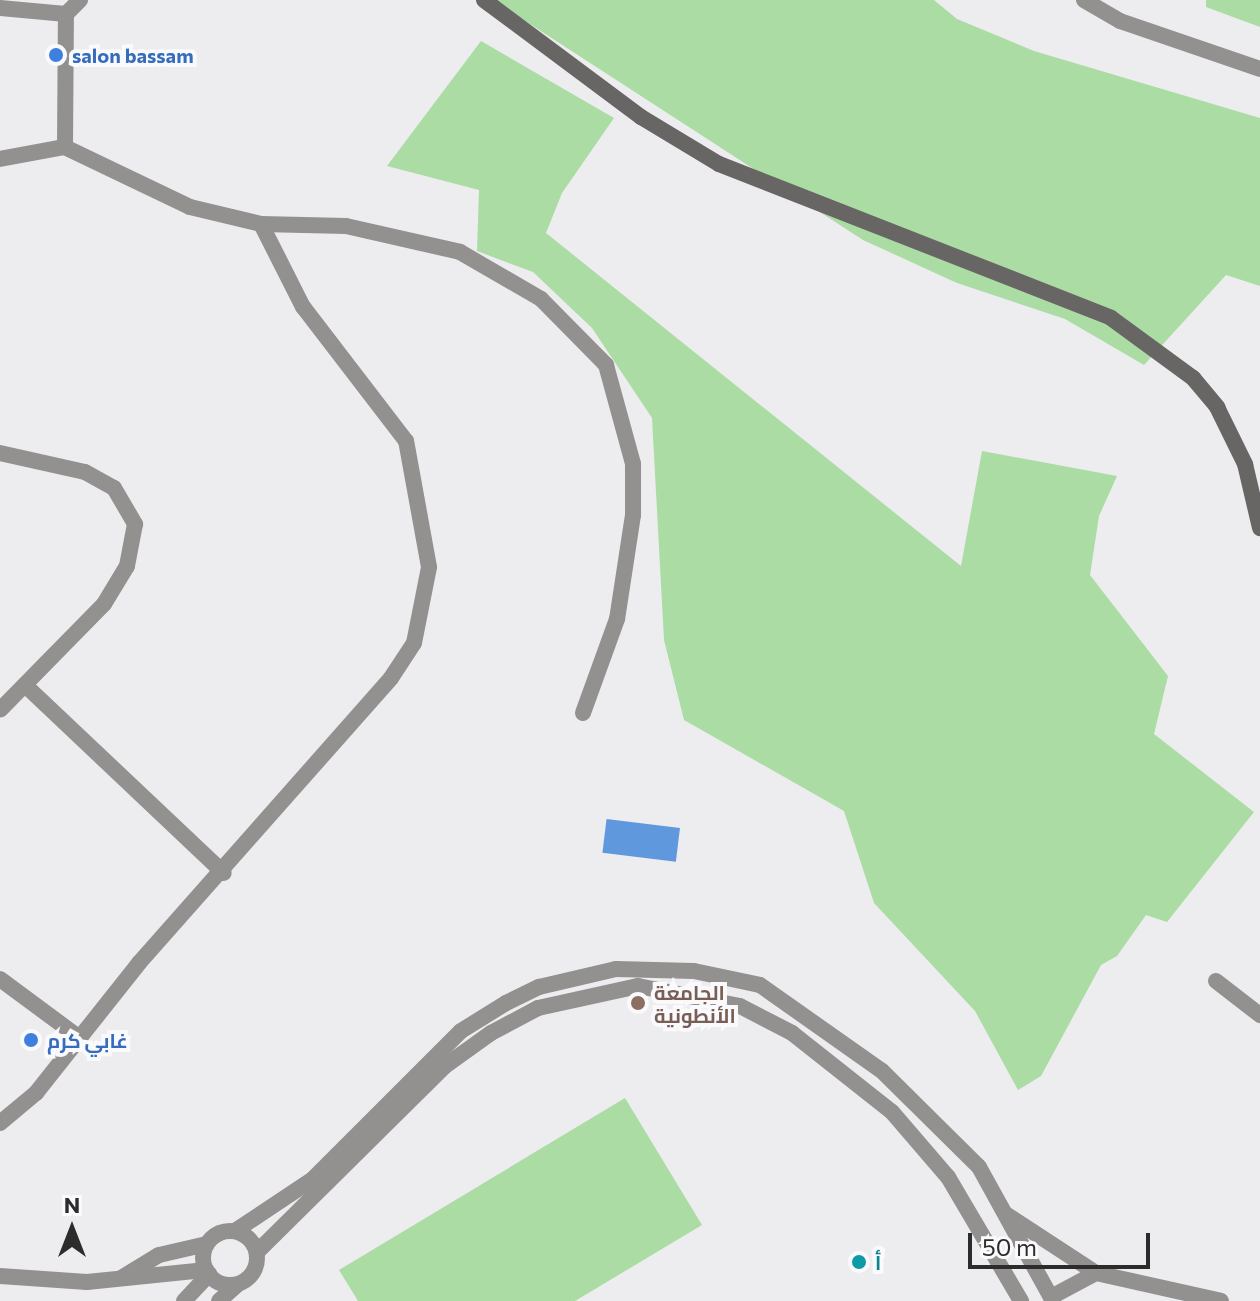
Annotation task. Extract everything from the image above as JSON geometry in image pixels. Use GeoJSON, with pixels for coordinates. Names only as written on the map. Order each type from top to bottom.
{"type":"FeatureCollection","features":[{"type":"Feature","properties":{"kind":"main road"},"geometry":{"type":"LineString","coordinates":[[484,0],[629,108],[719,164],[1111,318],[1193,378],[1217,407],[1245,464],[1260,528]]}},
{"type":"Feature","properties":{"kind":"street"},"geometry":{"type":"LineString","coordinates":[[65,147],[66,14],[80,0]]}},
{"type":"Feature","properties":{"kind":"street"},"geometry":{"type":"LineString","coordinates":[[1084,0],[1120,21],[1260,69]]}},
{"type":"Feature","properties":{"kind":"street"},"geometry":{"type":"LineString","coordinates":[[0,8],[66,14]]}},
{"type":"Feature","properties":{"kind":"street"},"geometry":{"type":"LineString","coordinates":[[0,159],[65,147],[190,207],[261,224],[346,226],[460,252],[541,299],[606,365],[631,453],[633,515],[617,619],[583,713]]}},
{"type":"Feature","properties":{"kind":"street"},"geometry":{"type":"LineString","coordinates":[[0,1123],[36,1093],[77,1036],[224,873],[391,678],[414,643],[429,567],[406,441],[303,307],[261,224]]}},
{"type":"Feature","properties":{"kind":"street"},"geometry":{"type":"LineString","coordinates":[[0,453],[95,477],[125,500],[135,524],[127,566],[104,604],[0,710]]}},
{"type":"Feature","properties":{"kind":"street"},"geometry":{"type":"LineString","coordinates":[[26,686],[224,873]]}},
{"type":"Feature","properties":{"kind":"street"},"geometry":{"type":"LineString","coordinates":[[120,1279],[159,1255],[207,1244],[235,1231],[313,1179],[461,1031],[539,987],[616,969],[694,971],[760,985],[807,1013],[934,1120],[979,1167],[1052,1299],[1096,1273]]}},
{"type":"Feature","properties":{"kind":"street"},"geometry":{"type":"LineString","coordinates":[[0,979],[77,1036]]}},
{"type":"Feature","properties":{"kind":"street"},"geometry":{"type":"LineString","coordinates":[[1216,981],[1260,1015]]}},
{"type":"Feature","properties":{"kind":"street"},"geometry":{"type":"LineString","coordinates":[[219,1301],[254,1272],[257,1252],[445,1066],[538,1008],[638,986],[689,991],[792,1033],[923,1144],[1021,1301]]}},
{"type":"Feature","properties":{"kind":"street"},"geometry":{"type":"LineString","coordinates":[[792,1033],[807,1013]]}},
{"type":"Feature","properties":{"kind":"street"},"geometry":{"type":"LineString","coordinates":[[1007,1215],[1096,1273],[1221,1301]]}},
{"type":"Feature","properties":{"kind":"street"},"geometry":{"type":"LineString","coordinates":[[235,1231],[257,1252]]}},
{"type":"Feature","properties":{"kind":"street"},"geometry":{"type":"LineString","coordinates":[[184,1301],[207,1272],[207,1244]]}},
{"type":"Feature","properties":{"kind":"street"},"geometry":{"type":"LineString","coordinates":[[0,1276],[120,1279],[207,1272],[237,1285]]}},
{"type":"Feature","properties":{"kind":"green space"},"geometry":{"type":"Polygon","coordinates":[[[493,0],[934,0],[957,19],[1034,51],[1260,118],[1260,286],[1226,275],[1144,365],[1065,319],[957,283],[863,240],[493,0]]]}},
{"type":"Feature","properties":{"kind":"green space"},"geometry":{"type":"Polygon","coordinates":[[[1206,0],[1260,0],[1260,27],[1206,7],[1206,0]]]}},
{"type":"Feature","properties":{"kind":"green space"},"geometry":{"type":"Polygon","coordinates":[[[481,41],[614,118],[562,193],[546,233],[961,566],[982,451],[1117,476],[1099,516],[1090,575],[1168,676],[1154,734],[1254,812],[1167,922],[1146,915],[1117,956],[1101,965],[1041,1076],[1018,1090],[975,1011],[874,903],[844,811],[684,720],[664,640],[652,418],[592,328],[533,272],[477,251],[479,190],[387,166],[481,41]]]}},
{"type":"Feature","properties":{"kind":"green space"},"geometry":{"type":"Polygon","coordinates":[[[625,1098],[702,1225],[575,1301],[358,1301],[339,1270],[625,1098]]]}},
{"type":"Feature","properties":{"kind":"water"},"geometry":{"type":"Polygon","coordinates":[[[607,819],[680,828],[676,862],[602,853],[607,819]]]}},
{"type":"Feature","properties":{"kind":"place","name":"salon bassam"},"geometry":{"type":"Point","coordinates":[56,55]}},
{"type":"Feature","properties":{"kind":"place","name":"الجامعة الأنطونية"},"geometry":{"type":"Point","coordinates":[638,1003]}},
{"type":"Feature","properties":{"kind":"place","name":"غابي كرم"},"geometry":{"type":"Point","coordinates":[31,1040]}},
{"type":"Feature","properties":{"kind":"place","name":"أ"},"geometry":{"type":"Point","coordinates":[859,1262]}}]}
